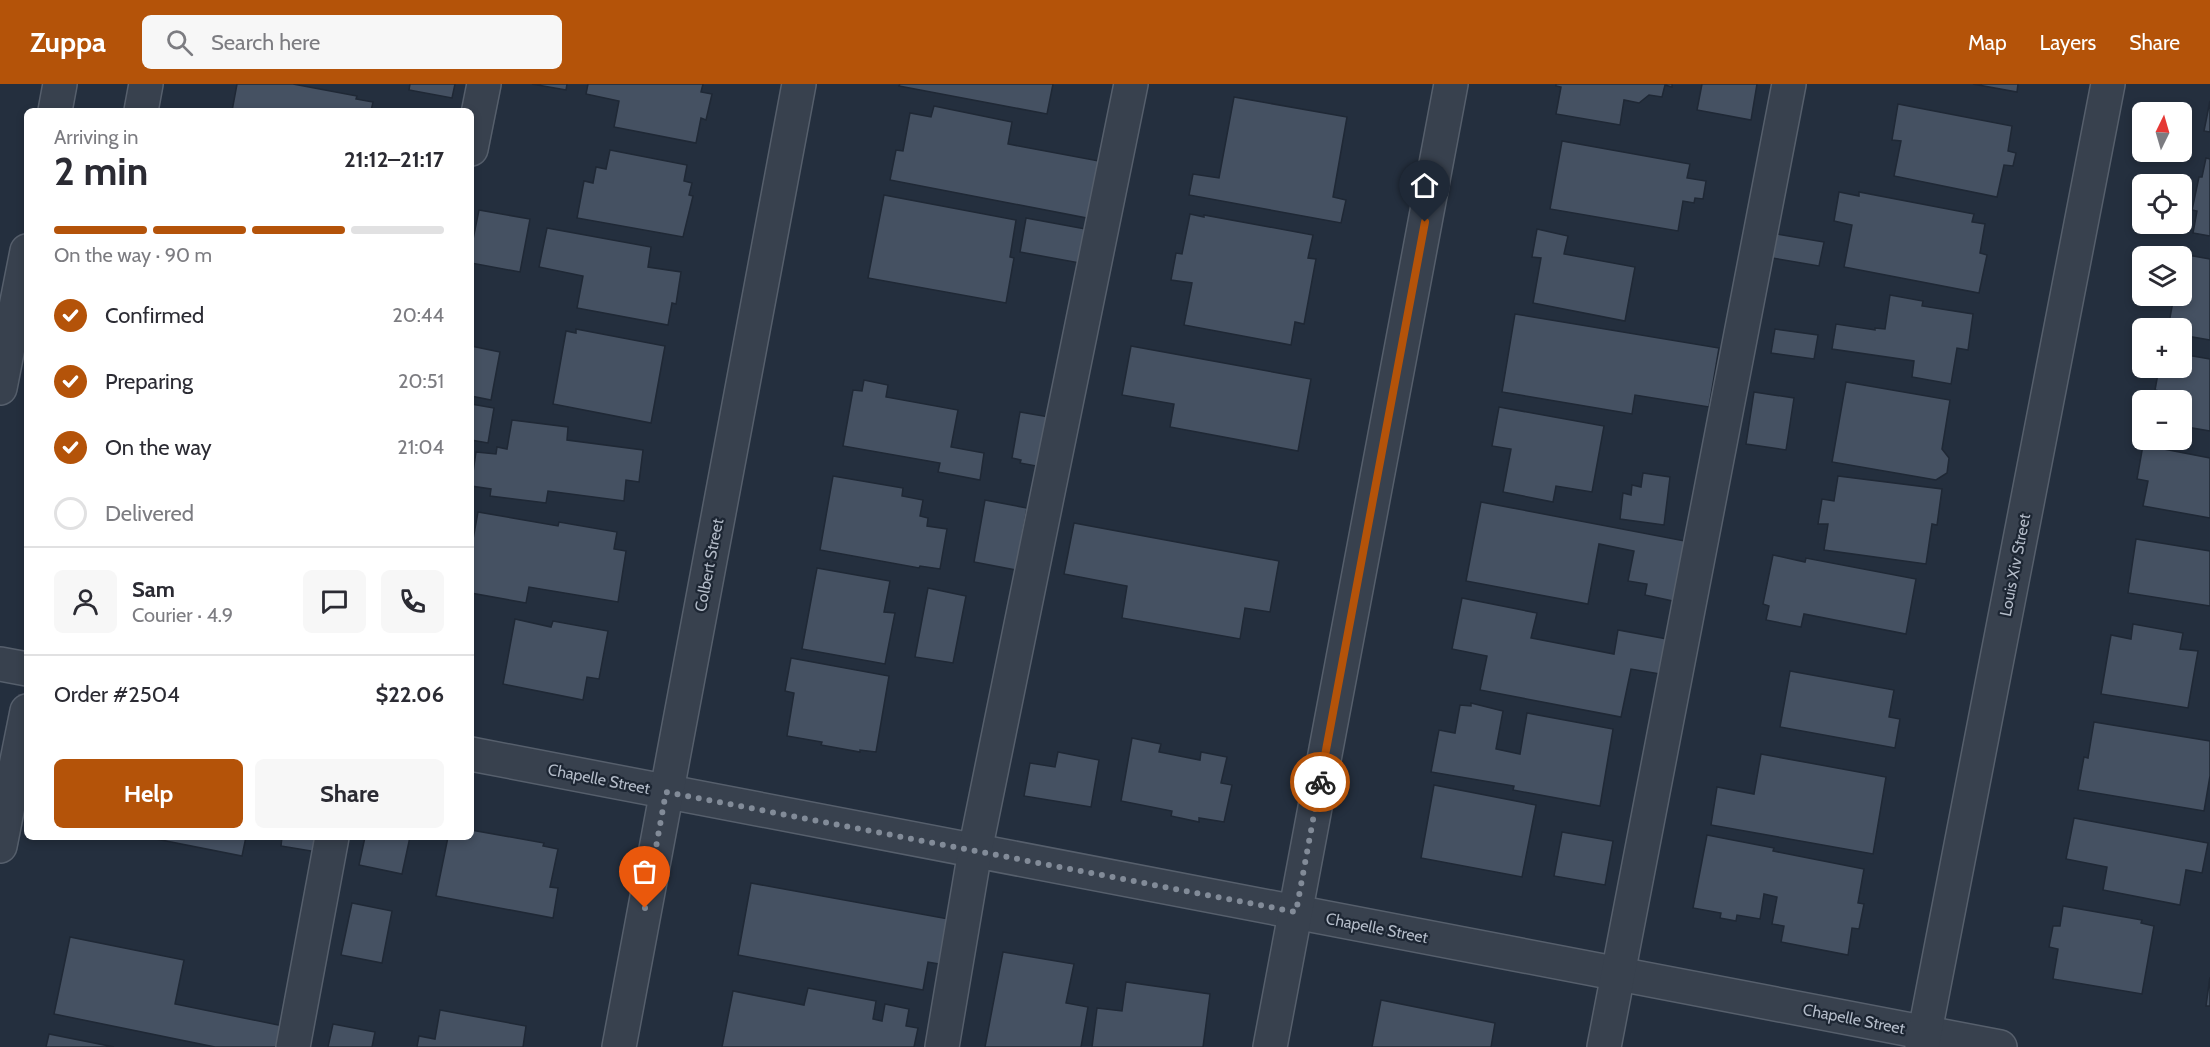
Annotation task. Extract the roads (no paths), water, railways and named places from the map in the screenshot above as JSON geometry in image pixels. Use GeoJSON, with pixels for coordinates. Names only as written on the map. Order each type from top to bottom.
{"type":"FeatureCollection","features":[{"type":"Feature","properties":{"kind":"street"},"geometry":{"type":"LineString","coordinates":[[56,108],[60,84]]}},
{"type":"Feature","properties":{"kind":"street"},"geometry":{"type":"LineString","coordinates":[[142,108],[146,84]]}},
{"type":"Feature","properties":{"kind":"street"},"geometry":{"type":"LineString","coordinates":[[474,134],[484,84]]}},
{"type":"Feature","properties":{"kind":"street","name":"Colbert Street"},"geometry":{"type":"LineString","coordinates":[[619,1047],[800,84]]}},
{"type":"Feature","properties":{"kind":"street"},"geometry":{"type":"LineString","coordinates":[[942,1047],[975,850],[1131,84]]}},
{"type":"Feature","properties":{"kind":"street"},"geometry":{"type":"LineString","coordinates":[[1270,1047],[1451,84]]}},
{"type":"Feature","properties":{"kind":"street"},"geometry":{"type":"LineString","coordinates":[[1604,1047],[1789,84]]}},
{"type":"Feature","properties":{"kind":"street","name":"Louis Xiv Street"},"geometry":{"type":"LineString","coordinates":[[1923,1040],[2108,84]]}},
{"type":"Feature","properties":{"kind":"street"},"geometry":{"type":"LineString","coordinates":[[0,388],[24,266]]}},
{"type":"Feature","properties":{"kind":"street"},"geometry":{"type":"LineString","coordinates":[[0,664],[24,668]]}},
{"type":"Feature","properties":{"kind":"street"},"geometry":{"type":"LineString","coordinates":[[0,846],[24,726]]}},
{"type":"Feature","properties":{"kind":"street","name":"Chapelle Street"},"geometry":{"type":"LineString","coordinates":[[474,755],[1618,974],[1923,1040],[2000,1047]]}},
{"type":"Feature","properties":{"kind":"street"},"geometry":{"type":"LineString","coordinates":[[293,1047],[331,840]]}}]}
